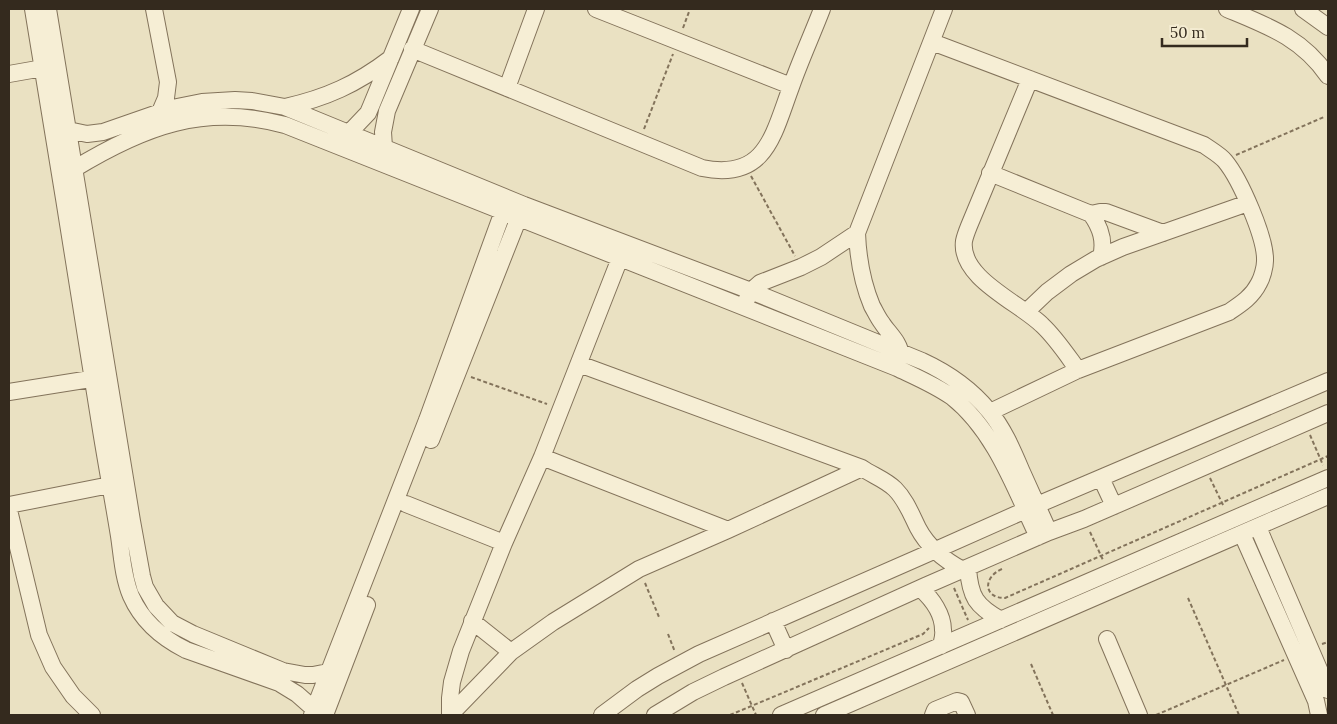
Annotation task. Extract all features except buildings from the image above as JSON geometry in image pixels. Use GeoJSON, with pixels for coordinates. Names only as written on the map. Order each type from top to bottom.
{"type":"FeatureCollection","features":[{"type":"Feature","properties":{"kind":"street"},"geometry":{"type":"LineString","coordinates":[[33,9],[43,68],[68,130],[100,377],[110,485],[130,594],[147,622],[165,638],[186,650],[271,673],[289,672],[313,675],[328,672]]}},
{"type":"Feature","properties":{"kind":"street"},"geometry":{"type":"LineString","coordinates":[[48,9],[54,94],[100,377],[134,530],[142,576],[150,597],[164,615],[182,629],[271,673],[317,713]]}},
{"type":"Feature","properties":{"kind":"street"},"geometry":{"type":"LineString","coordinates":[[154,9],[168,82],[166,98],[160,112]]}},
{"type":"Feature","properties":{"kind":"street"},"geometry":{"type":"LineString","coordinates":[[384,147],[384,122],[393,67],[411,9]]}},
{"type":"Feature","properties":{"kind":"street"},"geometry":{"type":"LineString","coordinates":[[349,133],[368,113],[393,67],[412,49],[430,9]]}},
{"type":"Feature","properties":{"kind":"street"},"geometry":{"type":"LineString","coordinates":[[507,88],[536,9]]}},
{"type":"Feature","properties":{"kind":"street"},"geometry":{"type":"LineString","coordinates":[[596,9],[791,86]]}},
{"type":"Feature","properties":{"kind":"street"},"geometry":{"type":"LineString","coordinates":[[412,49],[702,168],[724,171],[746,166],[758,158],[768,147],[822,9]]}},
{"type":"Feature","properties":{"kind":"street"},"geometry":{"type":"LineString","coordinates":[[899,360],[897,343],[882,323],[866,289],[861,271],[857,233],[944,9]]}},
{"type":"Feature","properties":{"kind":"street"},"geometry":{"type":"LineString","coordinates":[[1227,9],[1282,33],[1303,48],[1319,63],[1328,76]]}},
{"type":"Feature","properties":{"kind":"street"},"geometry":{"type":"LineString","coordinates":[[1303,9],[1328,27]]}},
{"type":"Feature","properties":{"kind":"street"},"geometry":{"type":"LineString","coordinates":[[932,42],[1204,145],[1225,160],[1238,180],[1262,240],[1265,261],[1260,282],[1247,300],[1229,312],[1078,370],[990,412]]}},
{"type":"Feature","properties":{"kind":"street"},"geometry":{"type":"LineString","coordinates":[[285,107],[341,90],[375,70],[393,67]]}},
{"type":"Feature","properties":{"kind":"street"},"geometry":{"type":"LineString","coordinates":[[9,74],[43,68]]}},
{"type":"Feature","properties":{"kind":"street"},"geometry":{"type":"LineString","coordinates":[[1030,79],[990,173],[964,241],[966,257],[974,271],[985,282],[1042,325],[1078,370]]}},
{"type":"Feature","properties":{"kind":"street"},"geometry":{"type":"LineString","coordinates":[[168,82],[182,96],[193,103]]}},
{"type":"Feature","properties":{"kind":"street"},"geometry":{"type":"LineString","coordinates":[[68,130],[86,134],[102,132],[193,103],[218,100],[268,103],[285,107],[384,147],[505,205]]}},
{"type":"Feature","properties":{"kind":"street"},"geometry":{"type":"LineString","coordinates":[[74,170],[119,144],[160,127],[192,119],[241,116],[285,125],[751,292],[899,360],[964,408],[975,419],[994,445],[1031,507]]}},
{"type":"Feature","properties":{"kind":"street"},"geometry":{"type":"LineString","coordinates":[[990,173],[1091,214],[1100,227],[1102,234],[1101,257]]}},
{"type":"Feature","properties":{"kind":"street"},"geometry":{"type":"LineString","coordinates":[[1026,312],[1047,292],[1071,274],[1101,257],[1248,202]]}},
{"type":"Feature","properties":{"kind":"street"},"geometry":{"type":"LineString","coordinates":[[317,713],[328,672],[427,420],[505,205]]}},
{"type":"Feature","properties":{"kind":"street"},"geometry":{"type":"LineString","coordinates":[[521,211],[620,258],[744,308],[899,360],[922,361],[947,374],[970,391],[990,412],[1006,438],[1031,507],[1044,535]]}},
{"type":"Feature","properties":{"kind":"street"},"geometry":{"type":"LineString","coordinates":[[317,713],[406,504],[521,211]]}},
{"type":"Feature","properties":{"kind":"street"},"geometry":{"type":"LineString","coordinates":[[1091,214],[1106,212],[1162,233]]}},
{"type":"Feature","properties":{"kind":"street"},"geometry":{"type":"LineString","coordinates":[[744,308],[748,296],[760,283],[801,267],[839,246],[857,233]]}},
{"type":"Feature","properties":{"kind":"street"},"geometry":{"type":"LineString","coordinates":[[450,715],[450,698],[456,666],[472,621],[542,457],[620,258]]}},
{"type":"Feature","properties":{"kind":"street"},"geometry":{"type":"LineString","coordinates":[[579,364],[862,468],[893,487],[904,500],[925,539],[928,554],[921,568],[923,588],[935,604],[942,623],[944,631],[941,646]]}},
{"type":"Feature","properties":{"kind":"street"},"geometry":{"type":"LineString","coordinates":[[9,392],[100,377]]}},
{"type":"Feature","properties":{"kind":"street"},"geometry":{"type":"LineString","coordinates":[[602,715],[638,689],[680,664],[773,621],[1031,507],[1328,381]]}},
{"type":"Feature","properties":{"kind":"street"},"geometry":{"type":"LineString","coordinates":[[654,715],[693,692],[923,588],[1328,414]]}},
{"type":"Feature","properties":{"kind":"street"},"geometry":{"type":"LineString","coordinates":[[542,457],[728,530]]}},
{"type":"Feature","properties":{"kind":"street"},"geometry":{"type":"LineString","coordinates":[[450,715],[511,652],[552,622],[639,569],[862,468]]}},
{"type":"Feature","properties":{"kind":"street"},"geometry":{"type":"LineString","coordinates":[[781,715],[1230,520],[1326,473]]}},
{"type":"Feature","properties":{"kind":"street"},"geometry":{"type":"LineString","coordinates":[[1101,478],[1114,506]]}},
{"type":"Feature","properties":{"kind":"street"},"geometry":{"type":"LineString","coordinates":[[9,504],[110,485]]}},
{"type":"Feature","properties":{"kind":"street"},"geometry":{"type":"LineString","coordinates":[[824,715],[1328,496]]}},
{"type":"Feature","properties":{"kind":"street"},"geometry":{"type":"LineString","coordinates":[[406,504],[504,543]]}},
{"type":"Feature","properties":{"kind":"street"},"geometry":{"type":"LineString","coordinates":[[9,510],[39,634],[53,667],[73,696],[92,715]]}},
{"type":"Feature","properties":{"kind":"street"},"geometry":{"type":"LineString","coordinates":[[1258,527],[1328,690]]}},
{"type":"Feature","properties":{"kind":"street"},"geometry":{"type":"LineString","coordinates":[[1242,534],[1296,656],[1321,704]]}},
{"type":"Feature","properties":{"kind":"street"},"geometry":{"type":"LineString","coordinates":[[928,554],[943,558],[960,572],[976,600],[987,612],[1001,620]]}},
{"type":"Feature","properties":{"kind":"street"},"geometry":{"type":"LineString","coordinates":[[472,621],[511,652]]}},
{"type":"Feature","properties":{"kind":"street"},"geometry":{"type":"LineString","coordinates":[[773,621],[786,650]]}},
{"type":"Feature","properties":{"kind":"street"},"geometry":{"type":"LineString","coordinates":[[1107,639],[1139,715]]}},
{"type":"Feature","properties":{"kind":"street"},"geometry":{"type":"LineString","coordinates":[[933,715],[935,710],[957,700],[961,702],[967,715]]}},
{"type":"Feature","properties":{"kind":"path"},"geometry":{"type":"LineString","coordinates":[[639,142],[690,9]]}},
{"type":"Feature","properties":{"kind":"path"},"geometry":{"type":"LineString","coordinates":[[1225,160],[1324,117]]}},
{"type":"Feature","properties":{"kind":"path"},"geometry":{"type":"LineString","coordinates":[[746,166],[801,267]]}},
{"type":"Feature","properties":{"kind":"path"},"geometry":{"type":"LineString","coordinates":[[458,373],[561,408]]}},
{"type":"Feature","properties":{"kind":"path"},"geometry":{"type":"LineString","coordinates":[[1305,423],[1326,473]]}},
{"type":"Feature","properties":{"kind":"path"},"geometry":{"type":"LineString","coordinates":[[1005,567],[993,574],[988,582],[990,591],[1000,598],[1009,597],[1328,456]]}},
{"type":"Feature","properties":{"kind":"path"},"geometry":{"type":"LineString","coordinates":[[1205,467],[1230,520]]}},
{"type":"Feature","properties":{"kind":"path"},"geometry":{"type":"LineString","coordinates":[[1084,519],[1109,573]]}},
{"type":"Feature","properties":{"kind":"path"},"geometry":{"type":"LineString","coordinates":[[639,569],[659,616]]}},
{"type":"Feature","properties":{"kind":"path"},"geometry":{"type":"LineString","coordinates":[[960,572],[972,632]]}},
{"type":"Feature","properties":{"kind":"path"},"geometry":{"type":"LineString","coordinates":[[1188,598],[1239,715]]}},
{"type":"Feature","properties":{"kind":"path"},"geometry":{"type":"LineString","coordinates":[[730,715],[923,634],[931,623]]}},
{"type":"Feature","properties":{"kind":"path"},"geometry":{"type":"LineString","coordinates":[[668,634],[680,664]]}},
{"type":"Feature","properties":{"kind":"path"},"geometry":{"type":"LineString","coordinates":[[1156,715],[1296,656]]}},
{"type":"Feature","properties":{"kind":"path"},"geometry":{"type":"LineString","coordinates":[[1031,664],[1053,715]]}},
{"type":"Feature","properties":{"kind":"path"},"geometry":{"type":"LineString","coordinates":[[738,671],[756,715]]}}]}
